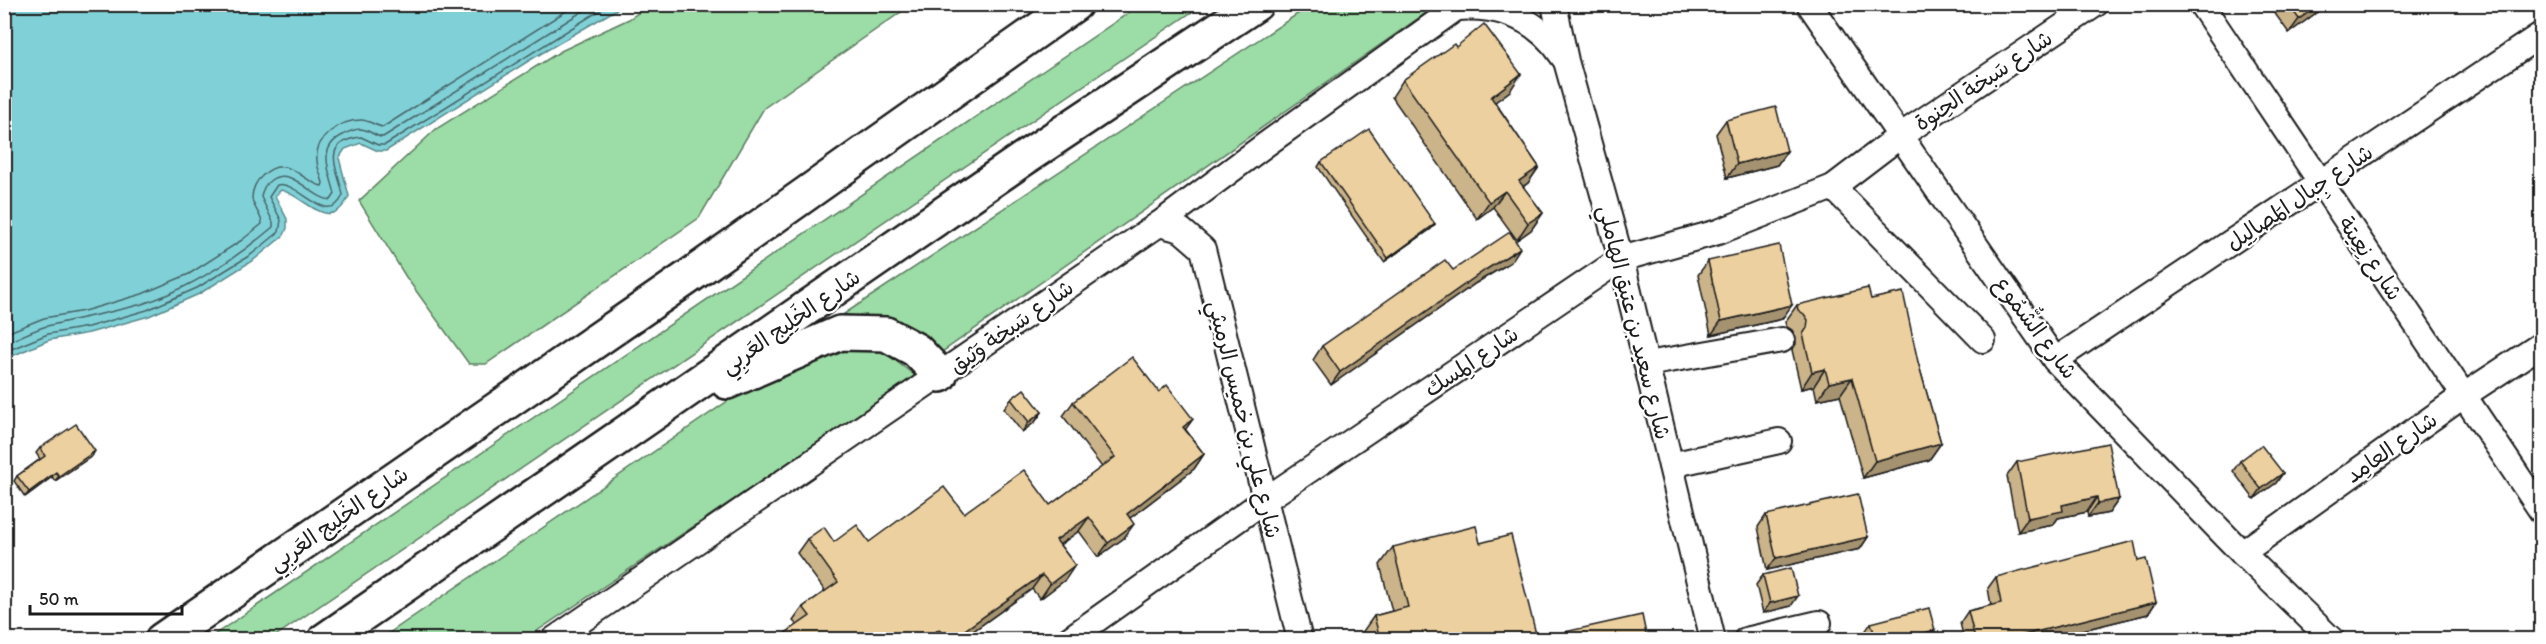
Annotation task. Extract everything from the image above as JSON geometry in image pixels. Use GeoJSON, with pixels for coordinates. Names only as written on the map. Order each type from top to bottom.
{"type":"FeatureCollection","features":[{"type":"Feature","properties":{"kind":"highway","name":"شارع الخَلِيج العَربِي"},"geometry":{"type":"LineString","coordinates":[[162,639],[677,284],[1075,4]]}},
{"type":"Feature","properties":{"kind":"highway","name":"شارع الخَلِيج العَربِي"},"geometry":{"type":"LineString","coordinates":[[325,639],[1020,161],[1256,4]]}},
{"type":"Feature","properties":{"kind":"highway"},"geometry":{"type":"LineString","coordinates":[[646,420],[840,333],[886,334],[916,350],[940,375]]}},
{"type":"Feature","properties":{"kind":"street","name":"شارع سعيد بن عتيق الهاملي"},"geometry":{"type":"LineString","coordinates":[[1554,4],[1566,61],[1621,260],[1713,639]]}},
{"type":"Feature","properties":{"kind":"street","name":"شارع الشُّمُوع"},"geometry":{"type":"LineString","coordinates":[[1809,4],[2055,360],[2242,553],[2332,639]]}},
{"type":"Feature","properties":{"kind":"street","name":"شارع سَبخة الحِنوة"},"geometry":{"type":"LineString","coordinates":[[1900,136],[2096,4]]}},
{"type":"Feature","properties":{"kind":"street","name":"شارع نِعِيتة"},"geometry":{"type":"LineString","coordinates":[[2201,4],[2541,512]]}},
{"type":"Feature","properties":{"kind":"street"},"geometry":{"type":"LineString","coordinates":[[1460,6],[1500,9],[1521,17],[1547,36],[1566,61]]}},
{"type":"Feature","properties":{"kind":"street","name":"شارع سَبخة وَثِيق"},"geometry":{"type":"LineString","coordinates":[[553,639],[1159,224],[1460,6]]}},
{"type":"Feature","properties":{"kind":"street","name":"شارع جِبال المَصالِيل"},"geometry":{"type":"LineString","coordinates":[[2055,360],[2541,34]]}},
{"type":"Feature","properties":{"kind":"street","name":"شارع المِسك"},"geometry":{"type":"LineString","coordinates":[[1068,639],[1264,500],[1621,260],[1718,232],[1833,188],[1900,136]]}},
{"type":"Feature","properties":{"kind":"street"},"geometry":{"type":"LineString","coordinates":[[1833,188],[1983,340]]}},
{"type":"Feature","properties":{"kind":"street","name":"شارع علي بن خميس الرميثي"},"geometry":{"type":"LineString","coordinates":[[1159,224],[1181,230],[1203,249],[1300,639]]}},
{"type":"Feature","properties":{"kind":"street"},"geometry":{"type":"LineString","coordinates":[[1647,364],[1782,340]]}},
{"type":"Feature","properties":{"kind":"street","name":"شارع العامِد"},"geometry":{"type":"LineString","coordinates":[[2242,553],[2463,396],[2541,344]]}},
{"type":"Feature","properties":{"kind":"street"},"geometry":{"type":"LineString","coordinates":[[1671,465],[1779,441]]}},
{"type":"Feature","properties":{"kind":"street"},"geometry":{"type":"LineString","coordinates":[[1746,639],[1819,623]]}},
{"type":"Feature","properties":{"kind":"green space"},"geometry":{"type":"Polygon","coordinates":[[[650,5],[911,5],[764,108],[699,218],[486,364],[469,364],[406,277],[359,201],[436,129],[561,51],[629,19],[650,5]]]}},
{"type":"Feature","properties":{"kind":"green space"},"geometry":{"type":"Polygon","coordinates":[[[1140,5],[1202,5],[271,639],[208,639],[1140,5]]]}},
{"type":"Feature","properties":{"kind":"green space"},"geometry":{"type":"Polygon","coordinates":[[[1311,5],[1437,5],[939,354],[883,323],[844,314],[1311,5]]]}},
{"type":"Feature","properties":{"kind":"green space"},"geometry":{"type":"Polygon","coordinates":[[[873,344],[917,377],[525,639],[379,640],[789,359],[873,344]]]}},
{"type":"Feature","properties":{"kind":"water"},"geometry":{"type":"Polygon","coordinates":[[[5,4],[624,5],[530,60],[386,151],[378,151],[361,143],[345,149],[339,158],[349,196],[342,207],[334,213],[317,210],[281,190],[275,196],[287,219],[284,235],[255,259],[199,294],[149,316],[89,333],[49,340],[5,359],[5,4]]]}},
{"type":"Feature","properties":{"kind":"building"},"geometry":{"type":"Polygon","coordinates":[[[2288,4],[2320,4],[2299,19],[2288,4]]]}},
{"type":"Feature","properties":{"kind":"building"},"geometry":{"type":"Polygon","coordinates":[[[1484,24],[1521,74],[1491,97],[1539,167],[1519,181],[1543,213],[1528,223],[1505,191],[1489,202],[1403,80],[1454,44],[1456,47],[1484,24]]]}},
{"type":"Feature","properties":{"kind":"building"},"geometry":{"type":"Polygon","coordinates":[[[1776,107],[1787,151],[1737,164],[1726,120],[1776,107]]]}},
{"type":"Feature","properties":{"kind":"building"},"geometry":{"type":"Polygon","coordinates":[[[1369,129],[1435,224],[1388,258],[1321,162],[1369,129]]]}},
{"type":"Feature","properties":{"kind":"building"},"geometry":{"type":"Polygon","coordinates":[[[1510,232],[1520,248],[1340,372],[1322,346],[1445,260],[1453,270],[1510,232]]]}},
{"type":"Feature","properties":{"kind":"building"},"geometry":{"type":"Polygon","coordinates":[[[1779,245],[1792,305],[1721,321],[1708,261],[1779,245]]]}},
{"type":"Feature","properties":{"kind":"building"},"geometry":{"type":"Polygon","coordinates":[[[1868,288],[1871,299],[1903,292],[1918,362],[1941,443],[1875,461],[1852,378],[1829,383],[1825,369],[1812,372],[1803,334],[1808,320],[1798,310],[1797,305],[1868,288]]]}},
{"type":"Feature","properties":{"kind":"building"},"geometry":{"type":"Polygon","coordinates":[[[1132,357],[1159,392],[1167,385],[1193,419],[1183,427],[1204,454],[1127,514],[1134,524],[1108,543],[1089,517],[1056,540],[1075,565],[1050,584],[1042,575],[952,639],[946,639],[939,629],[927,639],[777,639],[810,616],[803,607],[838,582],[807,539],[824,527],[834,542],[857,525],[869,542],[944,487],[964,513],[1024,470],[1050,505],[1115,457],[1073,402],[1132,357]]]}},
{"type":"Feature","properties":{"kind":"building"},"geometry":{"type":"Polygon","coordinates":[[[1024,389],[1042,412],[1029,422],[1011,399],[1024,389]]]}},
{"type":"Feature","properties":{"kind":"building"},"geometry":{"type":"Polygon","coordinates":[[[76,424],[95,451],[59,476],[56,472],[29,492],[17,476],[45,456],[40,448],[76,424]]]}},
{"type":"Feature","properties":{"kind":"building"},"geometry":{"type":"Polygon","coordinates":[[[2108,443],[2119,499],[2098,503],[2097,497],[2062,505],[2063,511],[2028,518],[2017,462],[2108,443]]]}},
{"type":"Feature","properties":{"kind":"building"},"geometry":{"type":"Polygon","coordinates":[[[2261,445],[2283,473],[2261,489],[2240,461],[2261,445]]]}},
{"type":"Feature","properties":{"kind":"building"},"geometry":{"type":"Polygon","coordinates":[[[1858,494],[1868,537],[1776,558],[1766,515],[1858,494]]]}},
{"type":"Feature","properties":{"kind":"building"},"geometry":{"type":"Polygon","coordinates":[[[4,518],[10,526],[4,529],[4,518]]]}},
{"type":"Feature","properties":{"kind":"building"},"geometry":{"type":"Polygon","coordinates":[[[1476,526],[1480,543],[1511,535],[1537,638],[1380,639],[1374,616],[1408,607],[1393,547],[1476,526]]]}},
{"type":"Feature","properties":{"kind":"building"},"geometry":{"type":"Polygon","coordinates":[[[2134,541],[2138,561],[2146,559],[2156,602],[2007,639],[1975,639],[1968,611],[2001,603],[1996,577],[2134,541]]]}},
{"type":"Feature","properties":{"kind":"building"},"geometry":{"type":"Polygon","coordinates":[[[1791,568],[1798,596],[1770,603],[1763,575],[1791,568]]]}},
{"type":"Feature","properties":{"kind":"building"},"geometry":{"type":"Polygon","coordinates":[[[1929,608],[1935,630],[1920,634],[1922,639],[1876,639],[1871,623],[1929,608]]]}},
{"type":"Feature","properties":{"kind":"building"},"geometry":{"type":"Polygon","coordinates":[[[1642,615],[1647,639],[1552,639],[1551,635],[1642,615]]]}}]}
